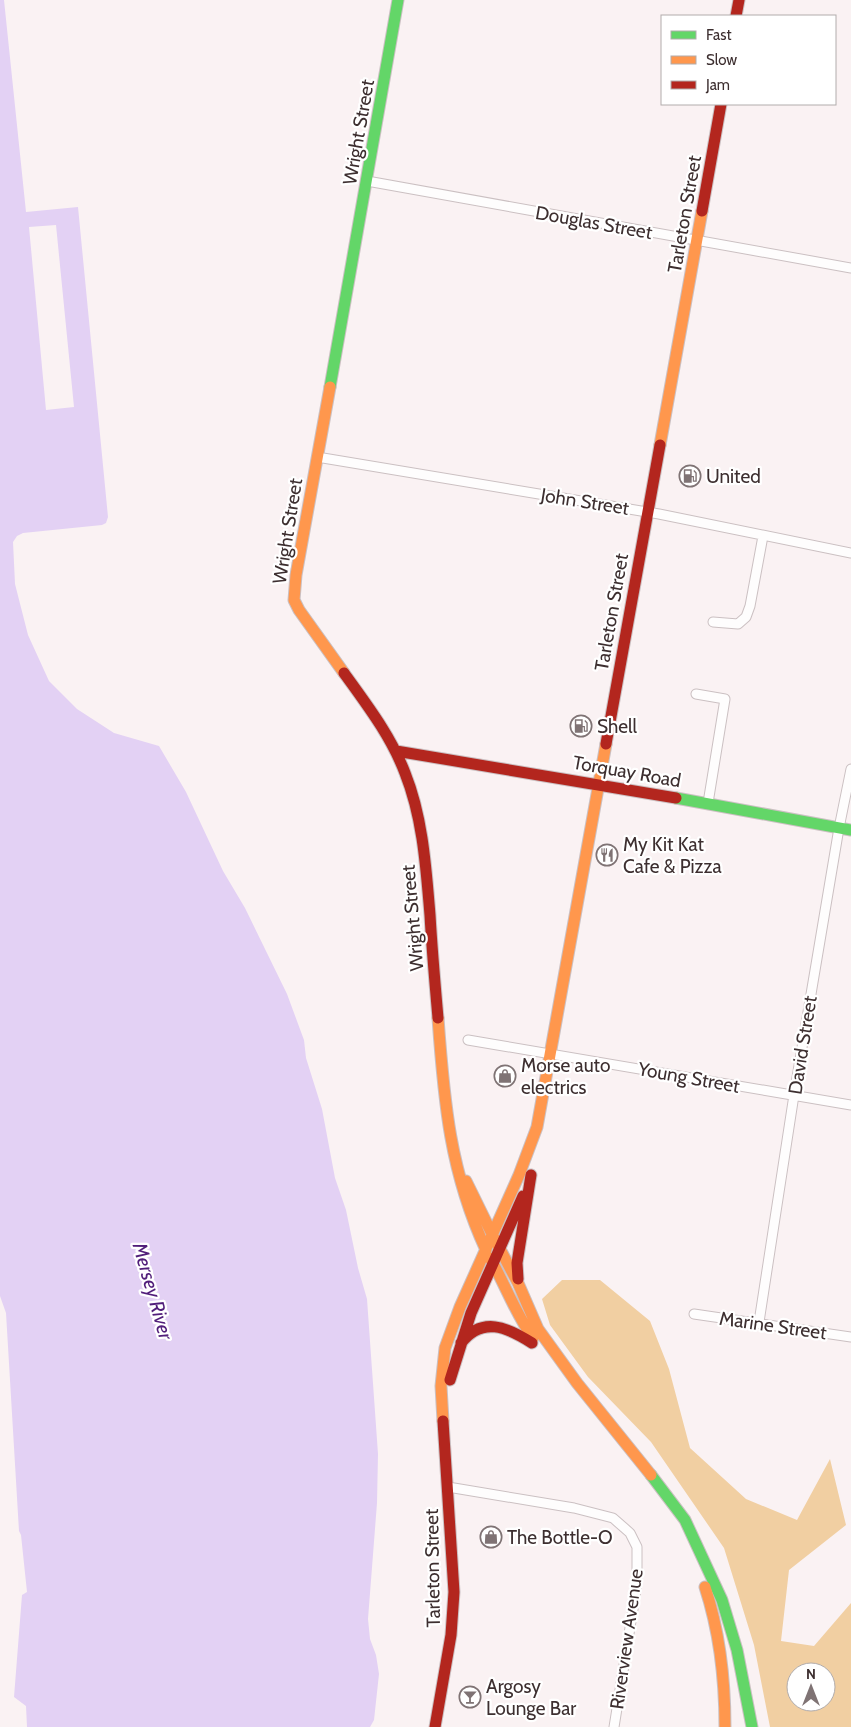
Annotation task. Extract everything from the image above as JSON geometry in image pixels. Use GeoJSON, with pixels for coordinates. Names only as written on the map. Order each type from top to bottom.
{"type":"FeatureCollection","features":[{"type":"Feature","properties":{"kind":"main road","name":"Wright Street"},"geometry":{"type":"LineString","coordinates":[[398,0],[296,575],[294,600],[299,610],[376,716],[396,751],[411,788],[422,831],[446,1114],[458,1178],[468,1210],[522,1324],[546,1354]]}},
{"type":"Feature","properties":{"kind":"main road"},"geometry":{"type":"LineString","coordinates":[[736,15],[738,0]]}},
{"type":"Feature","properties":{"kind":"main road","name":"Tarleton Street"},"geometry":{"type":"LineString","coordinates":[[442,1408],[458,1349],[474,1304],[494,1265],[531,1176],[537,1127],[721,105]]}},
{"type":"Feature","properties":{"kind":"main road","name":"Torquay Road"},"geometry":{"type":"LineString","coordinates":[[396,751],[708,803],[851,830]]}},
{"type":"Feature","properties":{"kind":"main road","name":"Tarleton Street"},"geometry":{"type":"LineString","coordinates":[[435,1727],[453,1614],[454,1568],[441,1375],[445,1348],[464,1295],[520,1175],[537,1127]]}},
{"type":"Feature","properties":{"kind":"main road","name":"Wright Street"},"geometry":{"type":"LineString","coordinates":[[454,1156],[518,1283],[538,1328],[577,1383]]}},
{"type":"Feature","properties":{"kind":"main road"},"geometry":{"type":"LineString","coordinates":[[518,1283],[517,1263],[531,1176]]}},
{"type":"Feature","properties":{"kind":"main road"},"geometry":{"type":"LineString","coordinates":[[458,1349],[469,1333],[482,1327],[506,1328],[514,1332],[546,1354],[577,1383],[632,1450],[685,1520],[722,1600],[737,1650],[752,1727]]}},
{"type":"Feature","properties":{"kind":"main road"},"geometry":{"type":"LineString","coordinates":[[632,1450],[667,1508],[696,1562],[710,1601],[721,1645],[725,1684],[725,1727]]}},
{"type":"Feature","properties":{"kind":"street","name":"Douglas Street"},"geometry":{"type":"LineString","coordinates":[[367,181],[851,268]]}},
{"type":"Feature","properties":{"kind":"street","name":"John Street"},"geometry":{"type":"LineString","coordinates":[[317,457],[647,512],[851,553]]}},
{"type":"Feature","properties":{"kind":"street"},"geometry":{"type":"LineString","coordinates":[[713,622],[738,624],[746,617],[750,606],[763,536]]}},
{"type":"Feature","properties":{"kind":"street"},"geometry":{"type":"LineString","coordinates":[[696,694],[725,699],[708,803]]}},
{"type":"Feature","properties":{"kind":"street","name":"David Street"},"geometry":{"type":"LineString","coordinates":[[759,1322],[838,828],[851,769]]}},
{"type":"Feature","properties":{"kind":"street","name":"Young Street"},"geometry":{"type":"LineString","coordinates":[[468,1040],[851,1105]]}},
{"type":"Feature","properties":{"kind":"street","name":"Marine Street"},"geometry":{"type":"LineString","coordinates":[[694,1314],[759,1322],[851,1337]]}},
{"type":"Feature","properties":{"kind":"street","name":"Riverview Avenue"},"geometry":{"type":"LineString","coordinates":[[448,1487],[574,1508],[613,1518],[630,1534],[637,1547],[637,1584],[614,1727]]}},
{"type":"Feature","properties":{"kind":"shaded area"},"geometry":{"type":"Polygon","coordinates":[[[562,1280],[600,1280],[650,1321],[669,1369],[690,1448],[746,1499],[797,1520],[830,1459],[846,1525],[789,1570],[781,1641],[814,1646],[851,1603],[851,1727],[770,1727],[754,1645],[724,1548],[651,1442],[588,1377],[550,1325],[542,1299],[562,1280]]]}},
{"type":"Feature","properties":{"kind":"water","name":"Mersey River"},"geometry":{"type":"Polygon","coordinates":[[[0,0],[4,0],[26,212],[78,207],[108,517],[106,523],[102,525],[23,533],[17,536],[13,542],[15,584],[28,635],[49,681],[77,709],[114,733],[159,746],[186,792],[223,871],[245,908],[287,994],[304,1040],[306,1058],[322,1109],[335,1178],[346,1210],[358,1268],[367,1299],[378,1454],[377,1503],[368,1619],[370,1639],[376,1655],[379,1674],[374,1720],[370,1727],[27,1727],[26,1706],[14,1697],[22,1595],[27,1592],[19,1531],[6,1313],[0,1296],[0,0]]]}},
{"type":"Feature","properties":{"kind":"pier"},"geometry":{"type":"Polygon","coordinates":[[[56,225],[74,407],[46,410],[29,227],[56,225]]]}},
{"type":"Feature","properties":{"kind":"traffic: fast"},"geometry":{"type":"LineString","coordinates":[[330,387],[398,0]]}},
{"type":"Feature","properties":{"kind":"traffic: fast"},"geometry":{"type":"LineString","coordinates":[[676,798],[851,830]]}},
{"type":"Feature","properties":{"kind":"traffic: fast"},"geometry":{"type":"LineString","coordinates":[[651,1475],[685,1520],[722,1600],[737,1650],[752,1727]]}},
{"type":"Feature","properties":{"kind":"traffic: slow"},"geometry":{"type":"LineString","coordinates":[[660,445],[702,211]]}},
{"type":"Feature","properties":{"kind":"traffic: slow"},"geometry":{"type":"LineString","coordinates":[[330,387],[296,575],[294,600],[299,610],[344,673]]}},
{"type":"Feature","properties":{"kind":"traffic: slow"},"geometry":{"type":"LineString","coordinates":[[537,1127],[606,744]]}},
{"type":"Feature","properties":{"kind":"traffic: slow"},"geometry":{"type":"LineString","coordinates":[[438,1018],[446,1108],[451,1136],[464,1193],[486,1250]]}},
{"type":"Feature","properties":{"kind":"traffic: slow"},"geometry":{"type":"LineString","coordinates":[[443,1421],[441,1386],[445,1348],[460,1307],[519,1175],[537,1127]]}},
{"type":"Feature","properties":{"kind":"traffic: slow"},"geometry":{"type":"LineString","coordinates":[[466,1181],[493,1236]]}},
{"type":"Feature","properties":{"kind":"traffic: slow"},"geometry":{"type":"LineString","coordinates":[[493,1236],[518,1283],[538,1329],[577,1383],[651,1475]]}},
{"type":"Feature","properties":{"kind":"traffic: slow"},"geometry":{"type":"LineString","coordinates":[[490,1258],[521,1319],[533,1338]]}},
{"type":"Feature","properties":{"kind":"traffic: slow"},"geometry":{"type":"LineString","coordinates":[[705,1587],[721,1656],[725,1727]]}},
{"type":"Feature","properties":{"kind":"traffic: jam"},"geometry":{"type":"LineString","coordinates":[[736,15],[739,0]]}},
{"type":"Feature","properties":{"kind":"traffic: jam"},"geometry":{"type":"LineString","coordinates":[[702,211],[721,105]]}},
{"type":"Feature","properties":{"kind":"traffic: jam"},"geometry":{"type":"LineString","coordinates":[[606,744],[660,445]]}},
{"type":"Feature","properties":{"kind":"traffic: jam"},"geometry":{"type":"LineString","coordinates":[[344,673],[393,746],[405,773],[416,808],[425,861],[438,1018]]}},
{"type":"Feature","properties":{"kind":"traffic: jam"},"geometry":{"type":"LineString","coordinates":[[396,751],[676,798]]}},
{"type":"Feature","properties":{"kind":"traffic: jam"},"geometry":{"type":"LineString","coordinates":[[518,1279],[517,1263],[531,1175]]}},
{"type":"Feature","properties":{"kind":"traffic: jam"},"geometry":{"type":"LineString","coordinates":[[450,1380],[471,1313],[523,1196]]}},
{"type":"Feature","properties":{"kind":"traffic: jam"},"geometry":{"type":"LineString","coordinates":[[461,1343],[477,1329],[486,1327],[495,1327],[513,1332],[532,1343]]}},
{"type":"Feature","properties":{"kind":"traffic: jam"},"geometry":{"type":"LineString","coordinates":[[435,1727],[451,1635],[454,1592],[443,1421]]}},
{"type":"Feature","properties":{"kind":"place","name":"United"},"geometry":{"type":"Point","coordinates":[690,476]}},
{"type":"Feature","properties":{"kind":"place","name":"Shell"},"geometry":{"type":"Point","coordinates":[581,726]}},
{"type":"Feature","properties":{"kind":"place","name":"My Kit Kat Cafe & Pizza"},"geometry":{"type":"Point","coordinates":[607,855]}},
{"type":"Feature","properties":{"kind":"place","name":"Morse auto electrics"},"geometry":{"type":"Point","coordinates":[505,1076]}},
{"type":"Feature","properties":{"kind":"place","name":"The Bottle-O"},"geometry":{"type":"Point","coordinates":[491,1537]}},
{"type":"Feature","properties":{"kind":"place","name":"Argosy Lounge Bar"},"geometry":{"type":"Point","coordinates":[470,1697]}}]}
